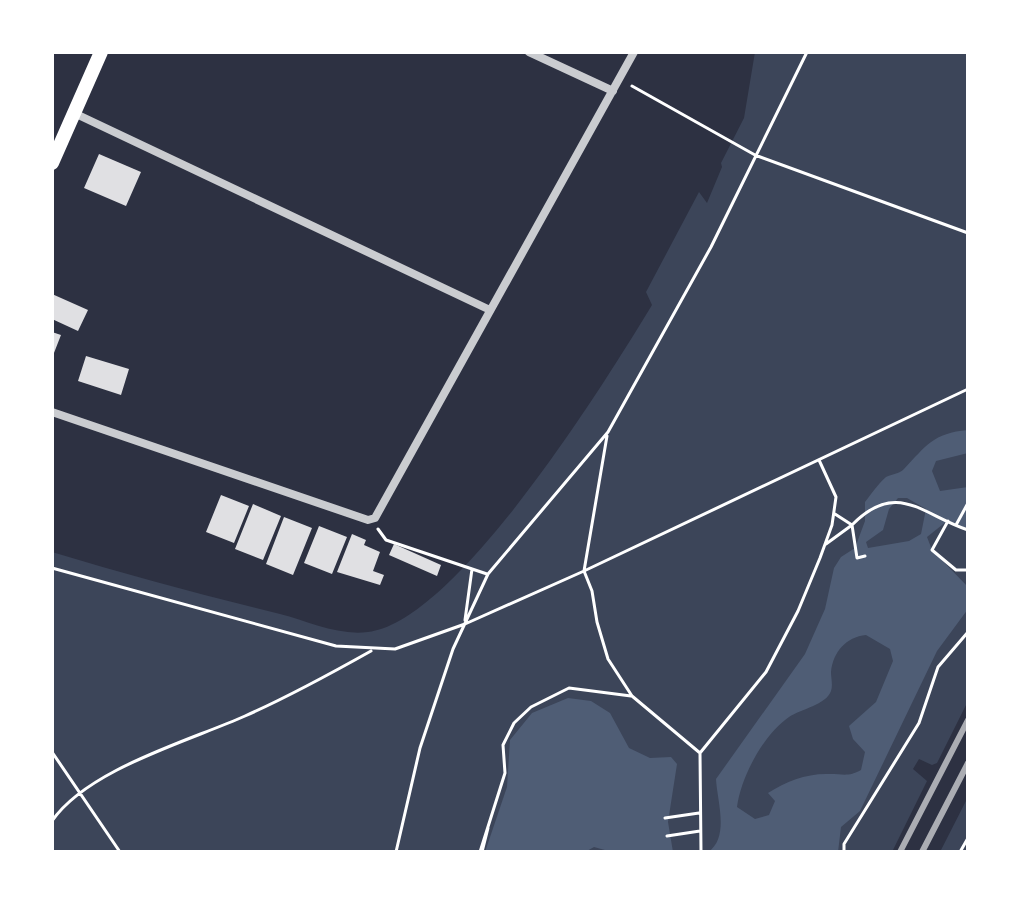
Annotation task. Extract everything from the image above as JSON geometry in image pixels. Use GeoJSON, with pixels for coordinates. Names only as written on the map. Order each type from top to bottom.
{"type":"FeatureCollection","features":[{"type":"Feature","properties":{"kind":"highway"},"geometry":{"type":"LineString","coordinates":[[52,163],[101,52]]}},
{"type":"Feature","properties":{"kind":"street"},"geometry":{"type":"LineString","coordinates":[[529,52],[613,91]]}},
{"type":"Feature","properties":{"kind":"street"},"geometry":{"type":"LineString","coordinates":[[52,412],[371,520],[384,505],[634,52]]}},
{"type":"Feature","properties":{"kind":"street"},"geometry":{"type":"LineString","coordinates":[[74,113],[490,310]]}},
{"type":"Feature","properties":{"kind":"path"},"geometry":{"type":"LineString","coordinates":[[396,852],[420,748],[465,624],[488,574],[504,559],[608,432],[711,247],[755,155],[790,93],[807,52]]}},
{"type":"Feature","properties":{"kind":"path"},"geometry":{"type":"LineString","coordinates":[[619,79],[755,155],[968,233]]}},
{"type":"Feature","properties":{"kind":"path"},"geometry":{"type":"LineString","coordinates":[[52,568],[336,646],[395,649],[465,624],[584,571],[968,389]]}},
{"type":"Feature","properties":{"kind":"path"},"geometry":{"type":"LineString","coordinates":[[608,432],[584,571],[608,659],[632,696],[700,753]]}},
{"type":"Feature","properties":{"kind":"path"},"geometry":{"type":"LineString","coordinates":[[701,851],[700,753],[766,672],[798,611],[826,544],[836,497],[819,460]]}},
{"type":"Feature","properties":{"kind":"path"},"geometry":{"type":"LineString","coordinates":[[826,544],[874,508],[901,501],[921,506],[968,530]]}},
{"type":"Feature","properties":{"kind":"path"},"geometry":{"type":"LineString","coordinates":[[956,525],[968,503]]}},
{"type":"Feature","properties":{"kind":"path"},"geometry":{"type":"LineString","coordinates":[[834,513],[852,525],[857,558],[865,556]]}},
{"type":"Feature","properties":{"kind":"path"},"geometry":{"type":"LineString","coordinates":[[371,520],[386,540],[488,574]]}},
{"type":"Feature","properties":{"kind":"path"},"geometry":{"type":"LineString","coordinates":[[948,521],[932,550],[956,570],[968,570]]}},
{"type":"Feature","properties":{"kind":"path"},"geometry":{"type":"LineString","coordinates":[[465,624],[472,569]]}},
{"type":"Feature","properties":{"kind":"path"},"geometry":{"type":"LineString","coordinates":[[844,852],[844,844],[919,723],[938,667],[968,632]]}},
{"type":"Feature","properties":{"kind":"path"},"geometry":{"type":"LineString","coordinates":[[52,821],[80,794],[154,751],[245,716],[373,650]]}},
{"type":"Feature","properties":{"kind":"path"},"geometry":{"type":"LineString","coordinates":[[481,852],[505,773],[503,745],[514,723],[531,707],[569,688],[632,696]]}},
{"type":"Feature","properties":{"kind":"path"},"geometry":{"type":"LineString","coordinates":[[52,752],[120,852]]}},
{"type":"Feature","properties":{"kind":"path"},"geometry":{"type":"LineString","coordinates":[[665,818],[699,813]]}},
{"type":"Feature","properties":{"kind":"path"},"geometry":{"type":"LineString","coordinates":[[487,828],[494,831]]}},
{"type":"Feature","properties":{"kind":"path"},"geometry":{"type":"LineString","coordinates":[[667,836],[700,831]]}},
{"type":"Feature","properties":{"kind":"path"},"geometry":{"type":"LineString","coordinates":[[960,852],[968,838]]}},
{"type":"Feature","properties":{"kind":"shaded area"},"geometry":{"type":"Polygon","coordinates":[[[755,52],[968,52],[968,701],[937,763],[932,765],[919,759],[913,769],[927,781],[892,852],[52,852],[52,552],[334,630],[368,632],[404,618],[443,588],[526,494],[630,341],[652,305],[646,292],[699,192],[707,203],[721,163],[744,118],[755,52]]]}},
{"type":"Feature","properties":{"kind":"shaded area"},"geometry":{"type":"Polygon","coordinates":[[[968,430],[968,453],[936,461],[932,471],[940,491],[968,487],[968,530],[947,521],[927,537],[932,550],[968,587],[968,609],[937,651],[860,811],[841,827],[838,852],[708,852],[719,837],[720,828],[716,779],[805,654],[825,609],[834,568],[841,557],[855,548],[865,521],[865,502],[886,477],[902,471],[931,442],[968,430]],[[898,498],[889,509],[883,530],[866,542],[868,548],[909,541],[921,534],[926,509],[907,498],[898,498]],[[866,635],[847,642],[838,652],[832,665],[832,689],[828,696],[789,717],[770,734],[748,770],[737,807],[755,819],[769,815],[775,801],[768,793],[782,785],[813,775],[849,774],[861,770],[865,752],[853,739],[849,726],[876,702],[893,661],[890,649],[866,635]]]}},
{"type":"Feature","properties":{"kind":"shaded area"},"geometry":{"type":"Polygon","coordinates":[[[568,698],[591,701],[610,713],[629,748],[650,758],[671,757],[677,764],[668,822],[673,852],[612,852],[594,847],[585,852],[485,852],[507,787],[510,740],[532,713],[568,698]]]}},
{"type":"Feature","properties":{"kind":"shaded area"},"geometry":{"type":"Polygon","coordinates":[[[968,797],[968,852],[940,852],[968,797]]]}},
{"type":"Feature","properties":{"kind":"building"},"geometry":{"type":"Polygon","coordinates":[[[99,154],[141,172],[126,206],[84,188],[99,154]]]}},
{"type":"Feature","properties":{"kind":"building"},"geometry":{"type":"Polygon","coordinates":[[[52,294],[88,310],[78,331],[52,319],[52,294]]]}},
{"type":"Feature","properties":{"kind":"building"},"geometry":{"type":"Polygon","coordinates":[[[52,332],[61,335],[52,358],[52,332]]]}},
{"type":"Feature","properties":{"kind":"building"},"geometry":{"type":"Polygon","coordinates":[[[86,356],[129,369],[121,395],[78,381],[86,356]]]}},
{"type":"Feature","properties":{"kind":"building"},"geometry":{"type":"Polygon","coordinates":[[[221,495],[249,506],[234,543],[206,532],[221,495]]]}},
{"type":"Feature","properties":{"kind":"building"},"geometry":{"type":"Polygon","coordinates":[[[253,504],[281,516],[263,560],[235,549],[253,504]]]}},
{"type":"Feature","properties":{"kind":"building"},"geometry":{"type":"Polygon","coordinates":[[[284,517],[312,528],[293,575],[266,564],[284,517]]]}},
{"type":"Feature","properties":{"kind":"building"},"geometry":{"type":"Polygon","coordinates":[[[319,526],[347,537],[332,574],[304,563],[319,526]]]}},
{"type":"Feature","properties":{"kind":"building"},"geometry":{"type":"Polygon","coordinates":[[[352,534],[366,540],[364,545],[380,552],[373,571],[384,575],[380,585],[337,572],[352,534]]]}},
{"type":"Feature","properties":{"kind":"building"},"geometry":{"type":"Polygon","coordinates":[[[394,544],[441,565],[437,576],[389,555],[394,544]]]}},
{"type":"Feature","properties":{"kind":"railway"},"geometry":{"type":"LineString","coordinates":[[900,852],[968,720]]}},
{"type":"Feature","properties":{"kind":"railway"},"geometry":{"type":"LineString","coordinates":[[922,852],[968,763]]}}]}
